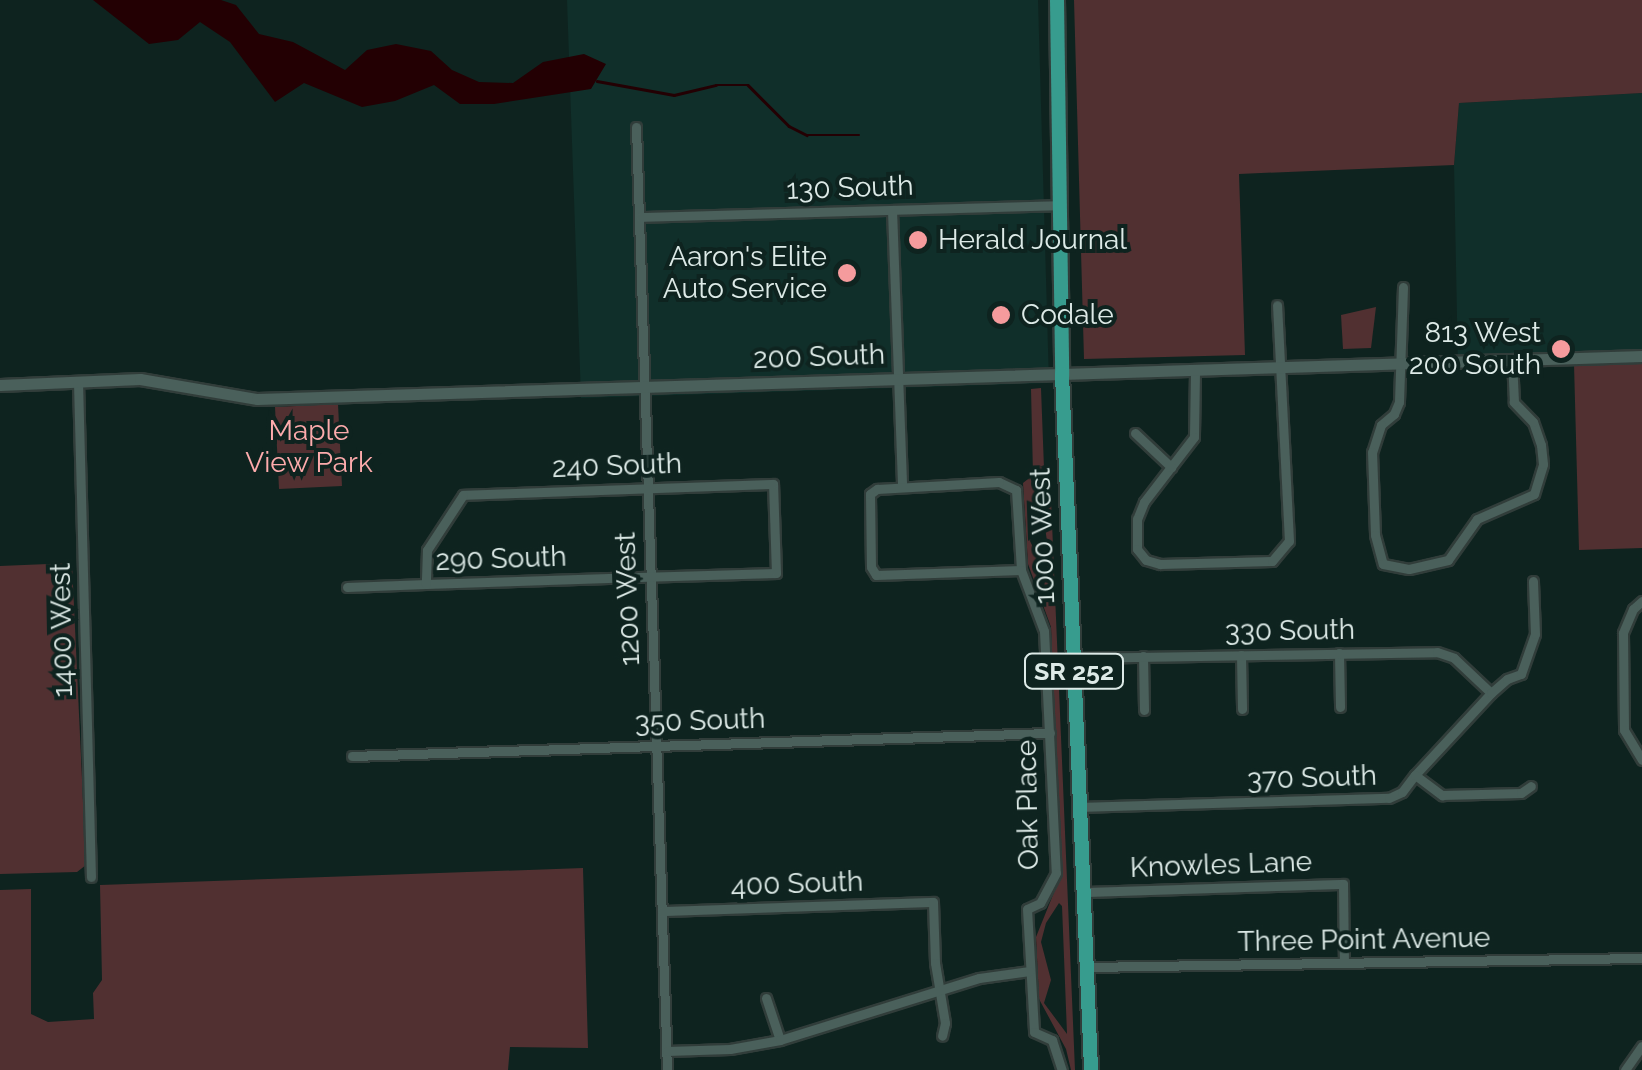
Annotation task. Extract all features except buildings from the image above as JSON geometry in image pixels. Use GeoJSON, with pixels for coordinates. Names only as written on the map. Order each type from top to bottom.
{"type":"FeatureCollection","features":[{"type":"Feature","properties":{"kind":"main road","name":"1000 West"},"geometry":{"type":"LineString","coordinates":[[1057,0],[1062,374],[1091,1070]]}},
{"type":"Feature","properties":{"kind":"street","name":"1200 West"},"geometry":{"type":"LineString","coordinates":[[636,127],[668,1070]]}},
{"type":"Feature","properties":{"kind":"street","name":"130 South"},"geometry":{"type":"LineString","coordinates":[[640,216],[1061,205]]}},
{"type":"Feature","properties":{"kind":"street"},"geometry":{"type":"LineString","coordinates":[[892,210],[902,487],[870,494],[871,568],[876,575],[1021,570]]}},
{"type":"Feature","properties":{"kind":"street"},"geometry":{"type":"LineString","coordinates":[[1403,287],[1397,364],[1399,402],[1394,414],[1381,424],[1372,452],[1374,535],[1383,564],[1409,570],[1448,560],[1477,519],[1534,494],[1543,464],[1541,445],[1533,422],[1514,402],[1512,360]]}},
{"type":"Feature","properties":{"kind":"street"},"geometry":{"type":"LineString","coordinates":[[1195,372],[1194,437],[1144,502],[1137,519],[1137,549],[1146,560],[1160,564],[1272,561],[1283,554],[1288,541],[1283,369],[1277,305]]}},
{"type":"Feature","properties":{"kind":"street","name":"200 South"},"geometry":{"type":"LineString","coordinates":[[0,385],[140,379],[257,399],[1642,356]]}},
{"type":"Feature","properties":{"kind":"street","name":"1400 West"},"geometry":{"type":"LineString","coordinates":[[78,382],[91,876]]}},
{"type":"Feature","properties":{"kind":"street"},"geometry":{"type":"LineString","coordinates":[[1135,432],[1171,467]]}},
{"type":"Feature","properties":{"kind":"street","name":"240 South"},"geometry":{"type":"LineString","coordinates":[[426,584],[428,550],[463,495],[647,487],[773,484],[776,573]]}},
{"type":"Feature","properties":{"kind":"street","name":"Oak Place"},"geometry":{"type":"LineString","coordinates":[[902,487],[1010,484],[1016,490],[1021,570],[1044,631],[1056,873],[1040,902],[1027,909],[1034,1032],[1052,1040],[1062,1070]]}},
{"type":"Feature","properties":{"kind":"street","name":"290 South"},"geometry":{"type":"LineString","coordinates":[[347,587],[776,573]]}},
{"type":"Feature","properties":{"kind":"street"},"geometry":{"type":"LineString","coordinates":[[1415,776],[1491,693],[1520,674],[1533,646],[1534,581]]}},
{"type":"Feature","properties":{"kind":"street"},"geometry":{"type":"LineString","coordinates":[[1642,601],[1623,633],[1624,730],[1642,760]]}},
{"type":"Feature","properties":{"kind":"street"},"geometry":{"type":"LineString","coordinates":[[1339,653],[1340,708]]}},
{"type":"Feature","properties":{"kind":"street"},"geometry":{"type":"LineString","coordinates":[[1241,654],[1242,710]]}},
{"type":"Feature","properties":{"kind":"street","name":"330 South"},"geometry":{"type":"LineString","coordinates":[[1074,658],[1446,654],[1491,693]]}},
{"type":"Feature","properties":{"kind":"street"},"geometry":{"type":"LineString","coordinates":[[1143,656],[1144,710]]}},
{"type":"Feature","properties":{"kind":"street","name":"350 South"},"geometry":{"type":"LineString","coordinates":[[352,756],[1050,733]]}},
{"type":"Feature","properties":{"kind":"street","name":"370 South"},"geometry":{"type":"LineString","coordinates":[[1078,807],[1389,798],[1402,792],[1415,776],[1442,794],[1521,793],[1531,786]]}},
{"type":"Feature","properties":{"kind":"street","name":"Knowles Lane"},"geometry":{"type":"LineString","coordinates":[[1083,892],[1342,884],[1344,962]]}},
{"type":"Feature","properties":{"kind":"street","name":"400 South"},"geometry":{"type":"LineString","coordinates":[[662,911],[933,902],[940,990]]}},
{"type":"Feature","properties":{"kind":"street","name":"Three Point Avenue"},"geometry":{"type":"LineString","coordinates":[[1087,967],[1642,958]]}},
{"type":"Feature","properties":{"kind":"street"},"geometry":{"type":"LineString","coordinates":[[667,1051],[730,1049],[780,1040],[940,990],[1030,971]]}},
{"type":"Feature","properties":{"kind":"street"},"geometry":{"type":"LineString","coordinates":[[940,990],[942,1036]]}},
{"type":"Feature","properties":{"kind":"street"},"geometry":{"type":"LineString","coordinates":[[766,998],[780,1040]]}},
{"type":"Feature","properties":{"kind":"street"},"geometry":{"type":"LineString","coordinates":[[1625,1070],[1642,1046]]}},
{"type":"Feature","properties":{"kind":"shaded area"},"geometry":{"type":"Polygon","coordinates":[[[93,0],[221,0],[236,5],[259,34],[293,42],[345,70],[367,50],[396,44],[431,51],[452,70],[479,82],[513,83],[543,62],[584,54],[606,64],[591,89],[494,104],[460,104],[434,85],[395,101],[362,107],[304,83],[275,102],[230,42],[200,22],[178,40],[149,44],[93,0]]]}},
{"type":"Feature","properties":{"kind":"shaded area"},"geometry":{"type":"Polygon","coordinates":[[[567,0],[1038,0],[1049,383],[581,398],[567,0]]]}},
{"type":"Feature","properties":{"kind":"shaded area"},"geometry":{"type":"Polygon","coordinates":[[[1642,93],[1642,362],[1458,367],[1454,165],[1459,103],[1642,93]]]}},
{"type":"Feature","properties":{"kind":"green space"},"geometry":{"type":"Polygon","coordinates":[[[1074,0],[1642,0],[1642,93],[1459,103],[1454,165],[1239,174],[1245,355],[1084,359],[1074,0]]]}},
{"type":"Feature","properties":{"kind":"green space"},"geometry":{"type":"Polygon","coordinates":[[[1376,307],[1371,348],[1343,349],[1341,315],[1376,307]]]}},
{"type":"Feature","properties":{"kind":"green space"},"geometry":{"type":"Polygon","coordinates":[[[1642,362],[1642,548],[1579,550],[1574,364],[1642,362]]]}},
{"type":"Feature","properties":{"kind":"green space"},"geometry":{"type":"Polygon","coordinates":[[[1041,388],[1044,468],[1050,475],[1075,1070],[1071,1070],[1066,1049],[1039,999],[1036,937],[1059,880],[1061,864],[1051,627],[1028,564],[1023,483],[1033,475],[1031,389],[1041,388]],[[1035,526],[1030,541],[1041,564],[1037,579],[1044,587],[1049,556],[1045,527],[1035,526]],[[1059,903],[1046,923],[1041,942],[1051,980],[1044,1003],[1067,1034],[1062,906],[1059,903]]]}},
{"type":"Feature","properties":{"kind":"green space","name":"Maple View Park"},"geometry":{"type":"Polygon","coordinates":[[[338,404],[342,486],[279,489],[275,407],[338,404]]]}},
{"type":"Feature","properties":{"kind":"green space"},"geometry":{"type":"Polygon","coordinates":[[[72,563],[86,865],[77,872],[0,874],[0,566],[72,563]]]}},
{"type":"Feature","properties":{"kind":"green space"},"geometry":{"type":"Polygon","coordinates":[[[583,868],[588,1048],[510,1047],[508,1070],[0,1070],[0,890],[31,889],[31,1014],[48,1022],[94,1019],[93,993],[102,980],[100,885],[583,868]]]}},
{"type":"Feature","properties":{"kind":"waterway"},"geometry":{"type":"LineString","coordinates":[[597,81],[674,95],[716,85],[748,85],[789,126],[807,135],[859,135]]}},
{"type":"Feature","properties":{"kind":"place","name":"Herald Journal"},"geometry":{"type":"Point","coordinates":[918,240]}},
{"type":"Feature","properties":{"kind":"place","name":"Aaron's Elite Auto Service"},"geometry":{"type":"Point","coordinates":[847,273]}},
{"type":"Feature","properties":{"kind":"place","name":"Codale"},"geometry":{"type":"Point","coordinates":[1001,315]}},
{"type":"Feature","properties":{"kind":"place","name":"813 West 200 South"},"geometry":{"type":"Point","coordinates":[1561,349]}}]}
